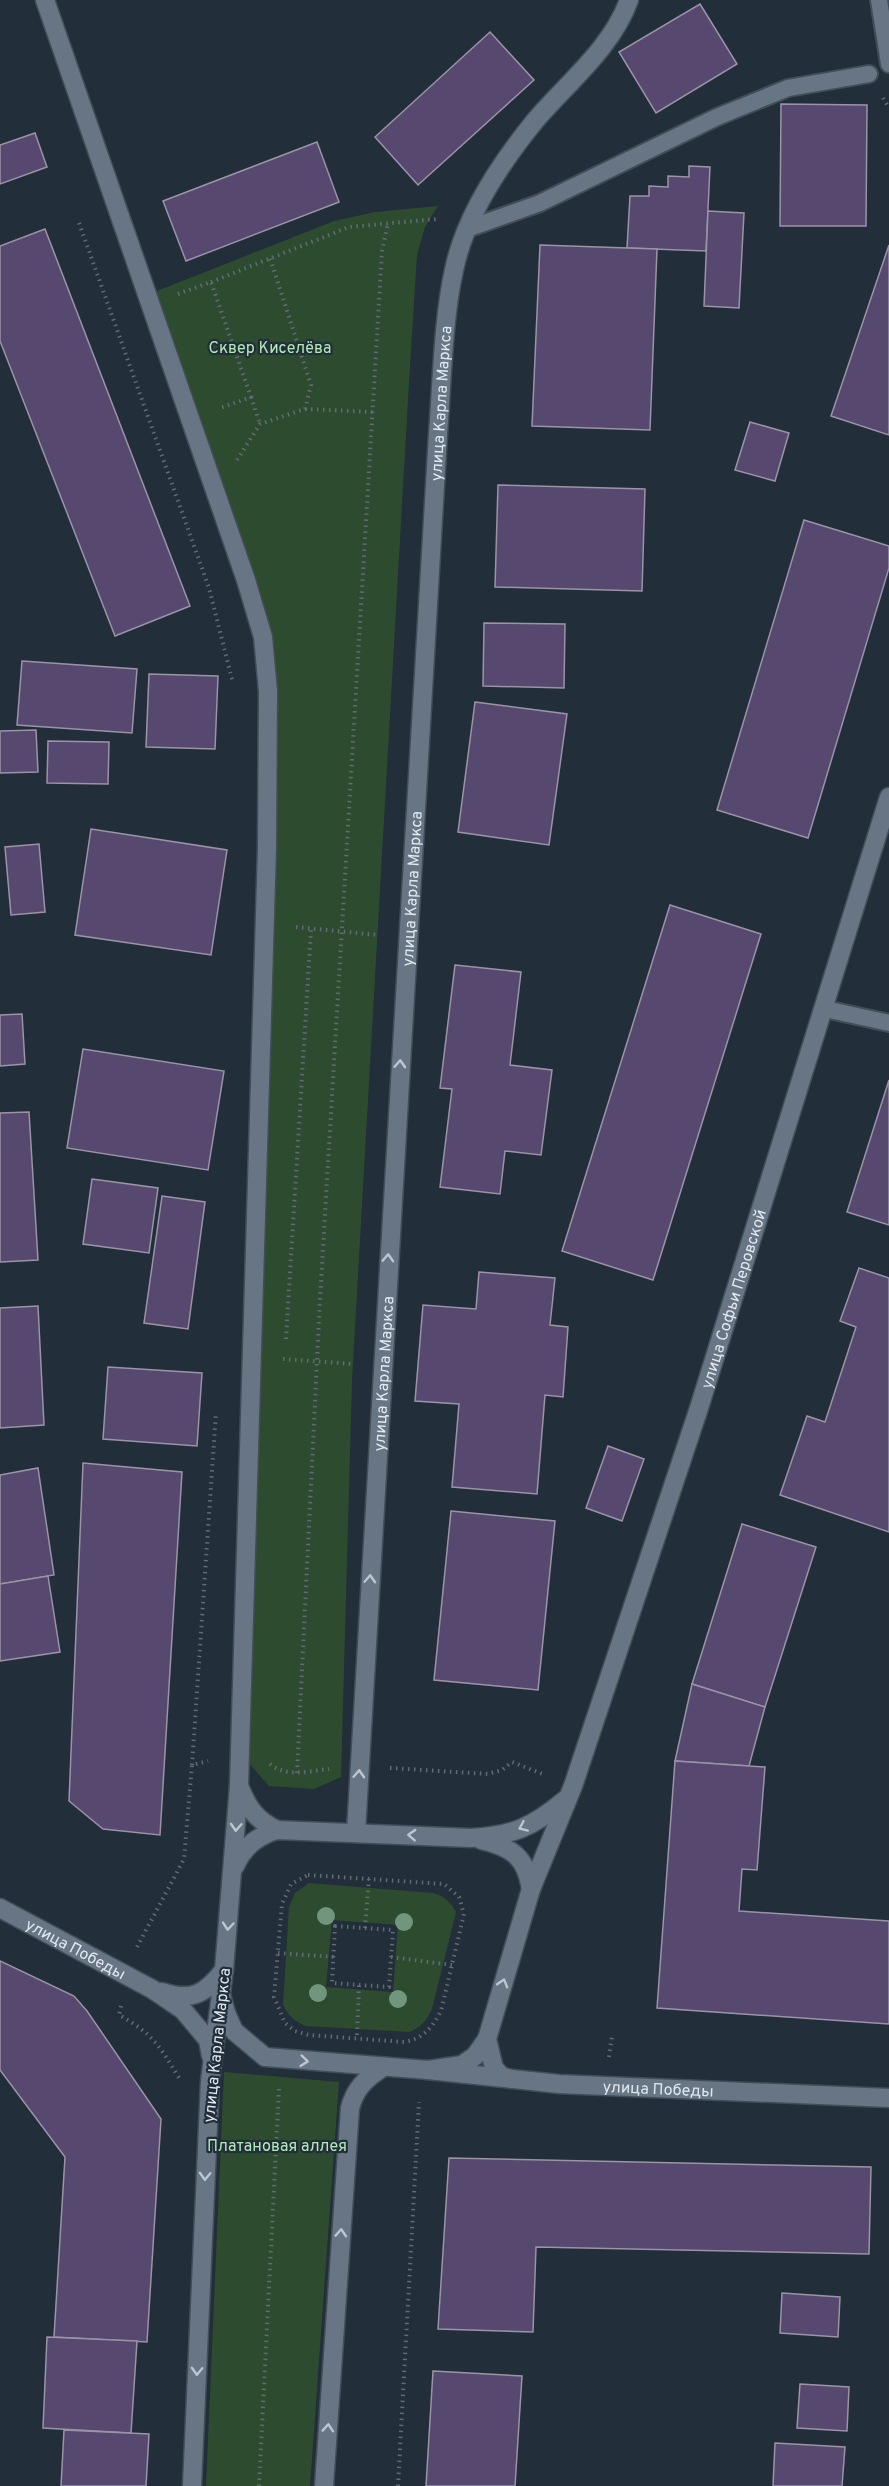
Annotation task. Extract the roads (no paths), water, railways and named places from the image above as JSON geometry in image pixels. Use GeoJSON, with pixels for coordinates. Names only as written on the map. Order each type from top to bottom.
{"type":"FeatureCollection","features":[{"type":"Feature","properties":{"kind":"street","name":"улица Карла Маркса"},"geometry":{"type":"LineString","coordinates":[[45,0],[246,580],[263,637],[268,692],[269,778],[238,1785],[234,1868],[212,2058],[192,2486]]}},
{"type":"Feature","properties":{"kind":"street","name":"улица Карла Маркса"},"geometry":{"type":"LineString","coordinates":[[356,1832],[438,434],[454,269],[467,229],[495,176],[533,123],[603,45],[629,0]]}},
{"type":"Feature","properties":{"kind":"street","name":"улица Софьи Перовской"},"geometry":{"type":"LineString","coordinates":[[487,2039],[531,1889],[571,1791],[699,1408],[825,1010],[889,797]]}},
{"type":"Feature","properties":{"kind":"street","name":"улица Карла Маркса"},"geometry":{"type":"LineString","coordinates":[[238,1785],[251,1812],[262,1822],[277,1830]]}},
{"type":"Feature","properties":{"kind":"street"},"geometry":{"type":"LineString","coordinates":[[234,1868],[240,1854],[251,1843],[263,1834],[277,1830],[471,1838],[499,1836],[523,1828],[546,1815],[571,1791]]}},
{"type":"Feature","properties":{"kind":"street"},"geometry":{"type":"LineString","coordinates":[[471,1838],[495,1843],[516,1853],[528,1872],[531,1889]]}},
{"type":"Feature","properties":{"kind":"street","name":"улица Победы"},"geometry":{"type":"LineString","coordinates":[[0,1908],[152,1989],[216,2029],[272,2057]]}},
{"type":"Feature","properties":{"kind":"street","name":"улица Победы"},"geometry":{"type":"LineString","coordinates":[[152,1989],[186,1997],[206,1989],[224,1970]]}},
{"type":"Feature","properties":{"kind":"street"},"geometry":{"type":"LineString","coordinates":[[220,1992],[234,2031],[272,2057],[382,2068],[429,2070],[462,2065],[475,2056],[487,2039]]}},
{"type":"Feature","properties":{"kind":"street","name":"улица Победы"},"geometry":{"type":"LineString","coordinates":[[183,2010],[208,2040],[212,2058]]}},
{"type":"Feature","properties":{"kind":"street"},"geometry":{"type":"LineString","coordinates":[[487,2039],[494,2068],[501,2076],[513,2080]]}},
{"type":"Feature","properties":{"kind":"street"},"geometry":{"type":"LineString","coordinates":[[324,2486],[350,2109],[353,2095],[360,2085],[382,2068]]}},
{"type":"Feature","properties":{"kind":"street","name":"улица Победы"},"geometry":{"type":"LineString","coordinates":[[429,2070],[513,2080],[889,2098]]}},
{"type":"Feature","properties":{"kind":"lane"},"geometry":{"type":"LineString","coordinates":[[879,0],[889,64]]}},
{"type":"Feature","properties":{"kind":"lane"},"geometry":{"type":"LineString","coordinates":[[467,229],[540,203],[717,117],[788,88],[870,74]]}},
{"type":"Feature","properties":{"kind":"lane"},"geometry":{"type":"LineString","coordinates":[[825,1010],[889,1023]]}},
{"type":"Feature","properties":{"kind":"park label","name":"Сквер Киселёва"},"geometry":{"type":"Point","coordinates":[270,347]}},
{"type":"Feature","properties":{"kind":"park label","name":"Платановая аллея"},"geometry":{"type":"Point","coordinates":[277,2145]}}]}
